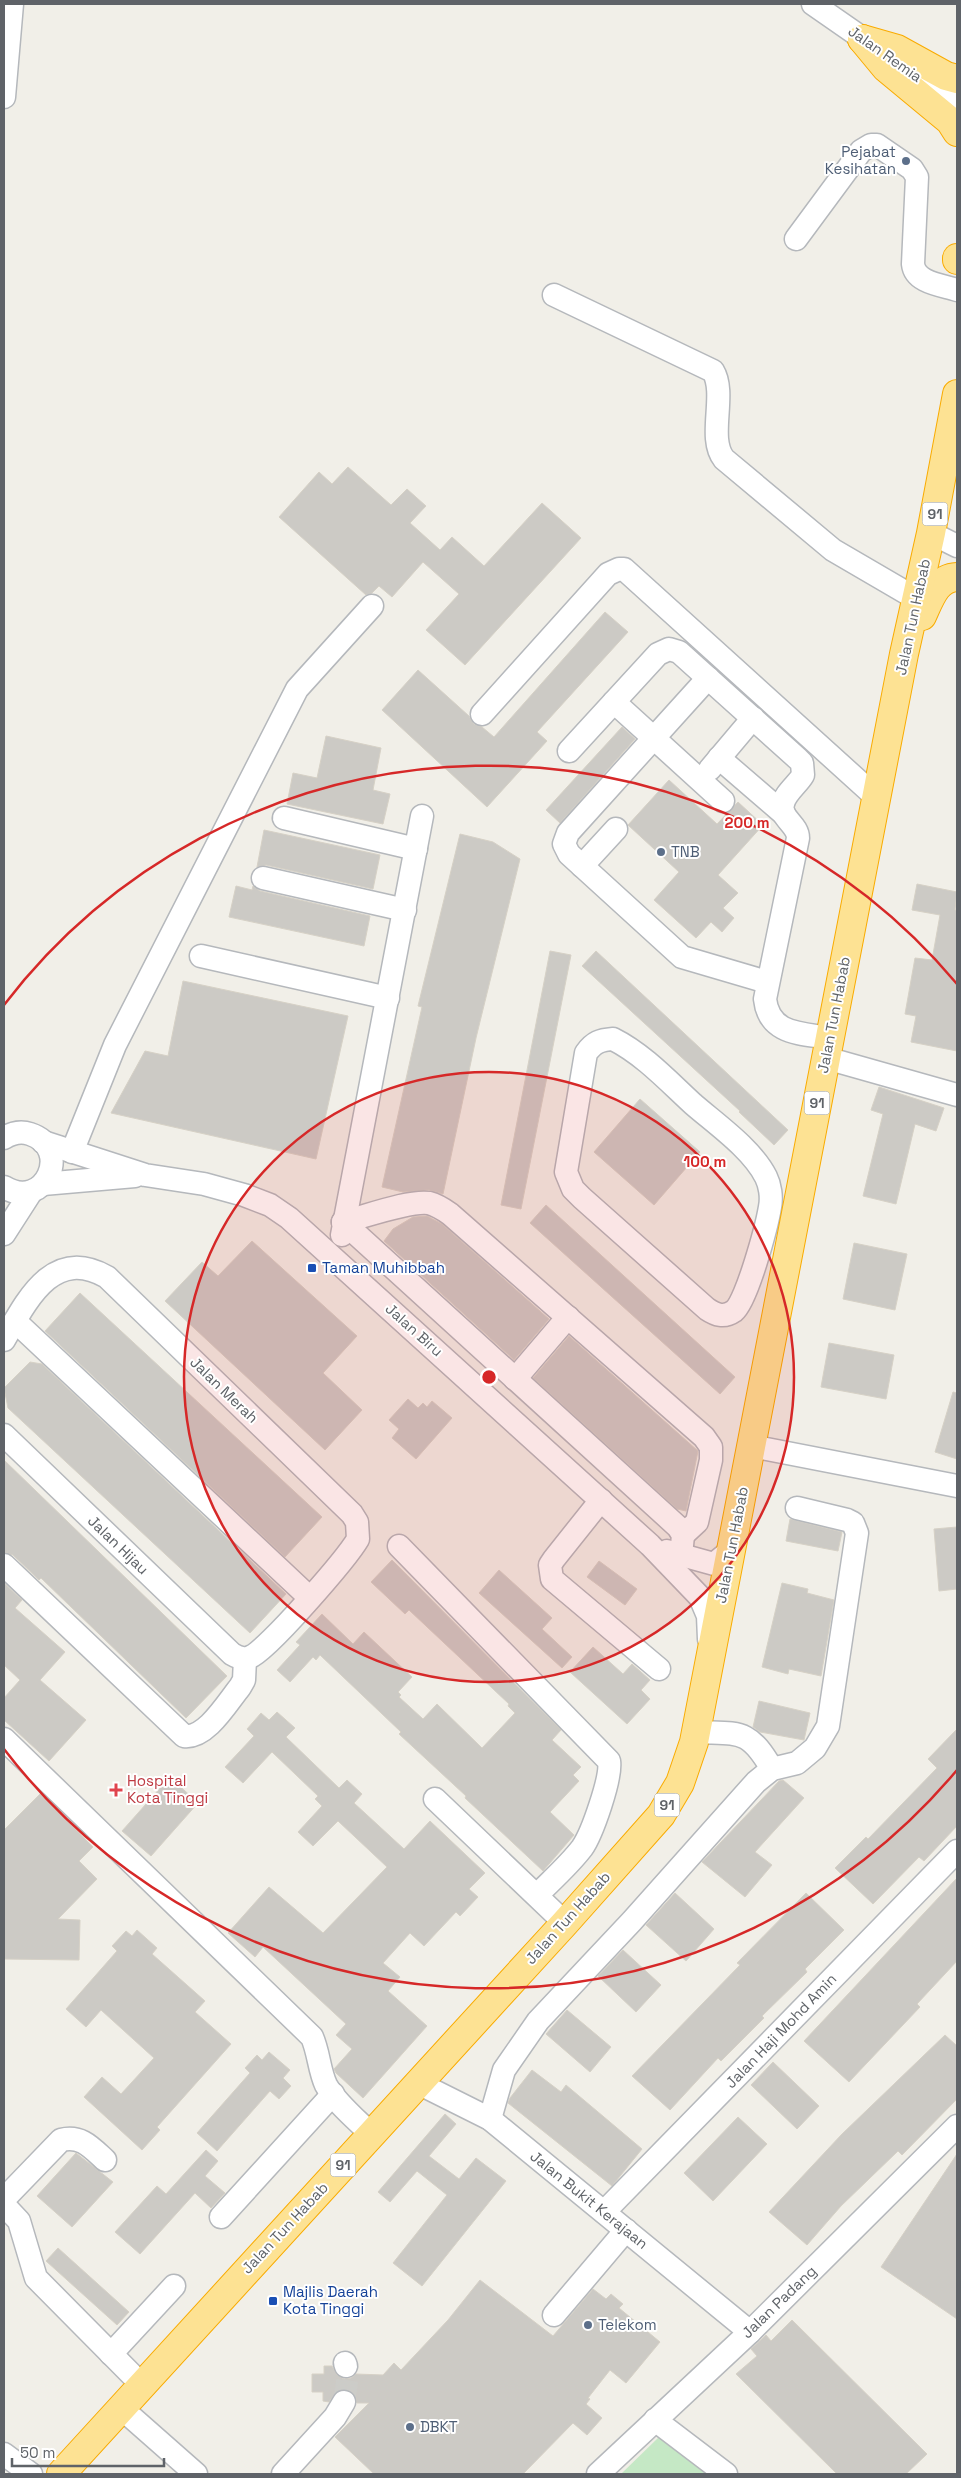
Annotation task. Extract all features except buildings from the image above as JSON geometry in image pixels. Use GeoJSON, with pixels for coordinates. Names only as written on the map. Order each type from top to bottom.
{"type":"FeatureCollection","features":[{"type":"Feature","properties":{"kind":"highway"},"geometry":{"type":"LineString","coordinates":[[862,39],[898,49],[946,76],[957,80]]}},
{"type":"Feature","properties":{"kind":"highway"},"geometry":{"type":"LineString","coordinates":[[862,39],[886,68],[950,121],[957,132]]}},
{"type":"Feature","properties":{"kind":"highway","name":"Jalan Tun Habab"},"geometry":{"type":"LineString","coordinates":[[61,2474],[141,2384],[565,1923],[661,1815],[680,1783],[696,1732],[876,797],[904,654],[932,533],[957,394]]}},
{"type":"Feature","properties":{"kind":"highway"},"geometry":{"type":"LineString","coordinates":[[951,428],[957,478]]}},
{"type":"Feature","properties":{"kind":"highway"},"geometry":{"type":"LineString","coordinates":[[904,654],[934,590],[943,581],[957,577]]}},
{"type":"Feature","properties":{"kind":"street"},"geometry":{"type":"LineString","coordinates":[[4,97],[12,4]]}},
{"type":"Feature","properties":{"kind":"street","name":"Jalan Remia"},"geometry":{"type":"LineString","coordinates":[[813,4],[957,104]]}},
{"type":"Feature","properties":{"kind":"street"},"geometry":{"type":"LineString","coordinates":[[796,239],[861,151],[866,147],[877,145],[912,169],[917,177],[914,264],[916,274],[924,280],[957,290]]}},
{"type":"Feature","properties":{"kind":"street"},"geometry":{"type":"LineString","coordinates":[[554,295],[713,371],[717,382],[719,451],[724,459],[833,550],[916,599]]}},
{"type":"Feature","properties":{"kind":"street"},"geometry":{"type":"LineString","coordinates":[[932,533],[957,546]]}},
{"type":"Feature","properties":{"kind":"street"},"geometry":{"type":"LineString","coordinates":[[482,714],[608,574],[618,569],[624,570],[876,797]]}},
{"type":"Feature","properties":{"kind":"street"},"geometry":{"type":"LineString","coordinates":[[72,1152],[115,1045],[298,689],[372,606]]}},
{"type":"Feature","properties":{"kind":"street"},"geometry":{"type":"LineString","coordinates":[[569,751],[663,650],[674,650],[680,652],[802,764],[803,775],[783,803],[784,814]]}},
{"type":"Feature","properties":{"kind":"street"},"geometry":{"type":"LineString","coordinates":[[708,678],[565,838],[566,849],[582,866],[682,957],[768,982]]}},
{"type":"Feature","properties":{"kind":"street"},"geometry":{"type":"LineString","coordinates":[[614,702],[723,801]]}},
{"type":"Feature","properties":{"kind":"street"},"geometry":{"type":"LineString","coordinates":[[700,780],[752,718]]}},
{"type":"Feature","properties":{"kind":"street"},"geometry":{"type":"LineString","coordinates":[[719,758],[784,814],[796,828],[798,838],[768,982],[766,1008],[773,1021],[828,1048],[957,1095]]}},
{"type":"Feature","properties":{"kind":"street"},"geometry":{"type":"LineString","coordinates":[[338,1261],[343,1222],[422,816]]}},
{"type":"Feature","properties":{"kind":"street"},"geometry":{"type":"LineString","coordinates":[[284,818],[416,849]]}},
{"type":"Feature","properties":{"kind":"street"},"geometry":{"type":"LineString","coordinates":[[582,866],[616,829]]}},
{"type":"Feature","properties":{"kind":"street"},"geometry":{"type":"LineString","coordinates":[[263,878],[405,910]]}},
{"type":"Feature","properties":{"kind":"street"},"geometry":{"type":"LineString","coordinates":[[202,956],[388,998]]}},
{"type":"Feature","properties":{"kind":"street"},"geometry":{"type":"LineString","coordinates":[[613,1039],[625,1045],[734,1139],[766,1176],[770,1190],[770,1205],[754,1266],[736,1310],[727,1315],[716,1315],[706,1309],[573,1189],[568,1181],[566,1162],[586,1053],[592,1045],[600,1040],[613,1039]]}},
{"type":"Feature","properties":{"kind":"street","name":"Jalan Biru"},"geometry":{"type":"LineString","coordinates":[[7,1132],[25,1132],[44,1142],[144,1175],[204,1184],[244,1195],[270,1205],[290,1218],[650,1545],[700,1597],[708,1616],[710,1656]]}},
{"type":"Feature","properties":{"kind":"street"},"geometry":{"type":"LineString","coordinates":[[4,1234],[37,1188],[49,1176],[51,1158],[44,1142]]}},
{"type":"Feature","properties":{"kind":"street","name":"Jalan Biru"},"geometry":{"type":"LineString","coordinates":[[4,1187],[14,1192],[144,1175]]}},
{"type":"Feature","properties":{"kind":"street"},"geometry":{"type":"LineString","coordinates":[[343,1222],[410,1204],[428,1203],[439,1207],[450,1214],[704,1436],[711,1447],[711,1460],[698,1518],[682,1546]]}},
{"type":"Feature","properties":{"kind":"street"},"geometry":{"type":"LineString","coordinates":[[343,1222],[678,1527],[682,1546]]}},
{"type":"Feature","properties":{"kind":"street"},"geometry":{"type":"LineString","coordinates":[[754,1266],[782,1282]]}},
{"type":"Feature","properties":{"kind":"street","name":"Jalan Merah"},"geometry":{"type":"LineString","coordinates":[[9,1330],[31,1293],[50,1276],[72,1268],[91,1268],[107,1277],[345,1508],[357,1522],[358,1539],[354,1547],[310,1598]]}},
{"type":"Feature","properties":{"kind":"street"},"geometry":{"type":"LineString","coordinates":[[516,1379],[568,1317]]}},
{"type":"Feature","properties":{"kind":"street"},"geometry":{"type":"LineString","coordinates":[[4,1565],[184,1736],[191,1737],[204,1731],[240,1687],[244,1680],[238,1656],[257,1653],[310,1598],[9,1330]]}},
{"type":"Feature","properties":{"kind":"street","name":"Jalan Hijau"},"geometry":{"type":"LineString","coordinates":[[4,1435],[238,1656]]}},
{"type":"Feature","properties":{"kind":"street"},"geometry":{"type":"LineString","coordinates":[[751,1446],[957,1486]]}},
{"type":"Feature","properties":{"kind":"street"},"geometry":{"type":"LineString","coordinates":[[601,1500],[554,1559],[550,1572],[552,1579],[659,1668]]}},
{"type":"Feature","properties":{"kind":"street"},"geometry":{"type":"LineString","coordinates":[[490,2119],[504,2070],[538,2021],[632,1921],[756,1782],[772,1769],[797,1763],[815,1748],[828,1726],[857,1533],[853,1523],[847,1520],[797,1508]]}},
{"type":"Feature","properties":{"kind":"street","name":"Jalan Biru"},"geometry":{"type":"LineString","coordinates":[[650,1545],[682,1546],[714,1564],[730,1551]]}},
{"type":"Feature","properties":{"kind":"street"},"geometry":{"type":"LineString","coordinates":[[399,1546],[609,1761],[610,1768],[607,1783],[586,1840],[537,1896]]}},
{"type":"Feature","properties":{"kind":"street"},"geometry":{"type":"LineString","coordinates":[[696,1732],[742,1734],[760,1747],[772,1769]]}},
{"type":"Feature","properties":{"kind":"street"},"geometry":{"type":"LineString","coordinates":[[4,1739],[312,2037],[316,2046],[319,2068],[332,2094],[371,2134]]}},
{"type":"Feature","properties":{"kind":"street"},"geometry":{"type":"LineString","coordinates":[[435,1798],[565,1923]]}},
{"type":"Feature","properties":{"kind":"street","name":"Jalan Haji Mohd Amin"},"geometry":{"type":"LineString","coordinates":[[604,2212],[957,1851]]}},
{"type":"Feature","properties":{"kind":"street","name":"Jalan Bukit Kerajaan"},"geometry":{"type":"LineString","coordinates":[[418,2083],[490,2119],[750,2332]]}},
{"type":"Feature","properties":{"kind":"street"},"geometry":{"type":"LineString","coordinates":[[221,2217],[332,2094]]}},
{"type":"Feature","properties":{"kind":"street","name":"Jalan Padang"},"geometry":{"type":"LineString","coordinates":[[598,2474],[750,2332],[957,2126]]}},
{"type":"Feature","properties":{"kind":"street"},"geometry":{"type":"LineString","coordinates":[[4,2199],[60,2140],[70,2137],[79,2139],[105,2160]]}},
{"type":"Feature","properties":{"kind":"street"},"geometry":{"type":"LineString","coordinates":[[4,2205],[19,2220],[36,2278],[141,2384]]}},
{"type":"Feature","properties":{"kind":"street"},"geometry":{"type":"LineString","coordinates":[[554,2315],[626,2230]]}},
{"type":"Feature","properties":{"kind":"street"},"geometry":{"type":"LineString","coordinates":[[112,2354],[174,2286]]}},
{"type":"Feature","properties":{"kind":"street"},"geometry":{"type":"LineString","coordinates":[[283,2474],[336,2417],[344,2402]]}},
{"type":"Feature","properties":{"kind":"street"},"geometry":{"type":"LineString","coordinates":[[120,2407],[196,2474]]}},
{"type":"Feature","properties":{"kind":"street"},"geometry":{"type":"LineString","coordinates":[[655,2420],[726,2474]]}},
{"type":"Feature","properties":{"kind":"street"},"geometry":{"type":"LineString","coordinates":[[4,2454],[31,2474]]}},
{"type":"Feature","properties":{"kind":"green space"},"geometry":{"type":"Polygon","coordinates":[[[659,2437],[709,2474],[621,2474],[659,2437]]]}},
{"type":"Feature","properties":{"kind":"tunnel"},"geometry":{"type":"LineString","coordinates":[[344,2402],[348,2375],[346,2366]]}},
{"type":"Feature","properties":{"kind":"place","name":"Pejabat Kesihatan"},"geometry":{"type":"Point","coordinates":[906,161]}},
{"type":"Feature","properties":{"kind":"place","name":"TNB"},"geometry":{"type":"Point","coordinates":[661,852]}},
{"type":"Feature","properties":{"kind":"place","name":"Taman Muhibbah"},"geometry":{"type":"Point","coordinates":[312,1268]}},
{"type":"Feature","properties":{"kind":"place","name":"Hospital Kota Tinggi"},"geometry":{"type":"Point","coordinates":[116,1790]}},
{"type":"Feature","properties":{"kind":"place","name":"Majlis Daerah Kota Tinggi"},"geometry":{"type":"Point","coordinates":[273,2301]}},
{"type":"Feature","properties":{"kind":"place","name":"Telekom"},"geometry":{"type":"Point","coordinates":[588,2325]}},
{"type":"Feature","properties":{"kind":"place","name":"DBKT"},"geometry":{"type":"Point","coordinates":[410,2427]}}]}
